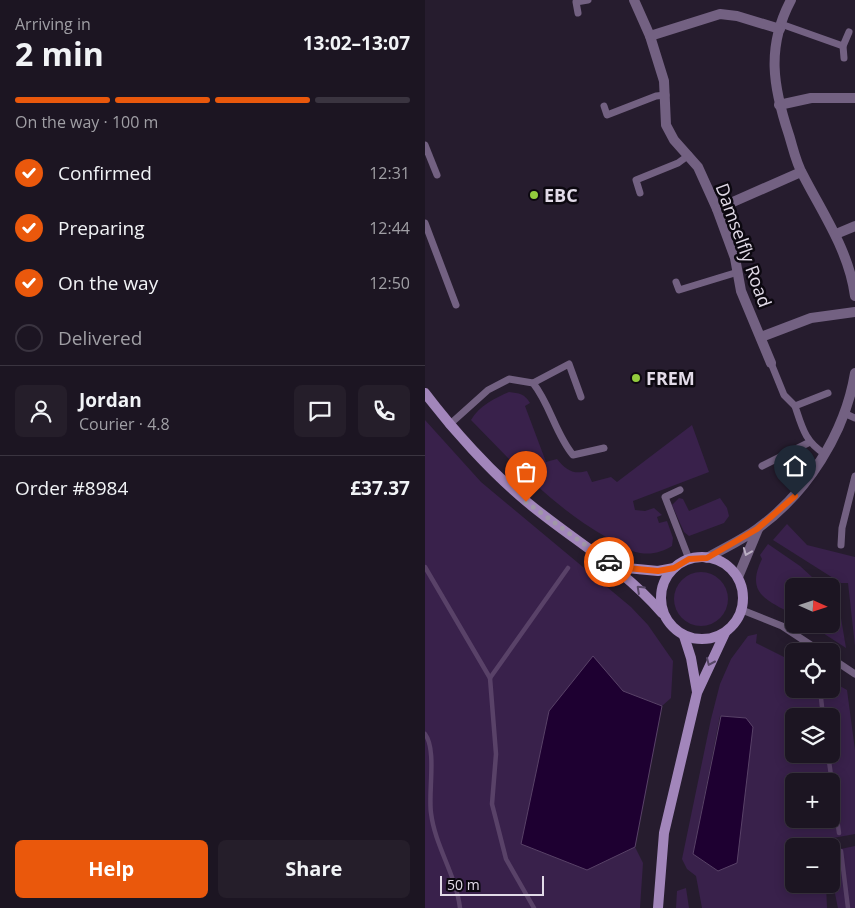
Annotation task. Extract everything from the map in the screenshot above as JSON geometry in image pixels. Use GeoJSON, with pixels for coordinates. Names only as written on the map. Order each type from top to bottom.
{"type":"FeatureCollection","features":[{"type":"Feature","properties":{"kind":"street","name":"Damselfly Road"},"geometry":{"type":"LineString","coordinates":[[634,0],[650,36],[666,95],[666,125],[674,140],[698,167],[717,209],[739,272],[741,291],[771,363]]}},
{"type":"Feature","properties":{"kind":"street"},"geometry":{"type":"LineString","coordinates":[[791,0],[775,44],[774,76],[779,105],[801,172],[837,234],[855,296]]}},
{"type":"Feature","properties":{"kind":"street"},"geometry":{"type":"LineString","coordinates":[[650,36],[720,14],[780,26]]}},
{"type":"Feature","properties":{"kind":"street"},"geometry":{"type":"LineString","coordinates":[[779,105],[811,98],[855,98]]}},
{"type":"Feature","properties":{"kind":"street"},"geometry":{"type":"LineString","coordinates":[[717,209],[801,172]]}},
{"type":"Feature","properties":{"kind":"street"},"geometry":{"type":"LineString","coordinates":[[837,234],[855,226]]}},
{"type":"Feature","properties":{"kind":"street"},"geometry":{"type":"LineString","coordinates":[[761,337],[811,318],[855,312]]}},
{"type":"Feature","properties":{"kind":"street"},"geometry":{"type":"LineString","coordinates":[[707,558],[757,529],[795,496],[825,454],[844,413],[855,373]]}},
{"type":"Feature","properties":{"kind":"street"},"geometry":{"type":"LineString","coordinates":[[425,393],[449,425],[526,502],[616,567],[663,613]]}},
{"type":"Feature","properties":{"kind":"street"},"geometry":{"type":"LineString","coordinates":[[738,577],[757,529]]}},
{"type":"Feature","properties":{"kind":"street"},"geometry":{"type":"LineString","coordinates":[[616,567],[658,571],[674,568],[689,559],[707,558],[719,561],[738,577],[742,587],[742,610],[738,619],[725,632],[712,638],[698,640],[684,636],[668,623],[660,605],[663,584],[674,568]]}},
{"type":"Feature","properties":{"kind":"street"},"geometry":{"type":"LineString","coordinates":[[658,908],[664,832],[697,693],[725,632]]}},
{"type":"Feature","properties":{"kind":"street"},"geometry":{"type":"LineString","coordinates":[[684,636],[697,693]]}},
{"type":"Feature","properties":{"kind":"lane"},"geometry":{"type":"LineString","coordinates":[[578,13],[576,2],[588,0]]}},
{"type":"Feature","properties":{"kind":"lane"},"geometry":{"type":"LineString","coordinates":[[780,26],[843,46]]}},
{"type":"Feature","properties":{"kind":"lane"},"geometry":{"type":"LineString","coordinates":[[844,58],[843,46],[849,32]]}},
{"type":"Feature","properties":{"kind":"lane"},"geometry":{"type":"LineString","coordinates":[[604,106],[607,115],[656,96],[666,95]]}},
{"type":"Feature","properties":{"kind":"lane"},"geometry":{"type":"LineString","coordinates":[[425,145],[437,175]]}},
{"type":"Feature","properties":{"kind":"lane"},"geometry":{"type":"LineString","coordinates":[[640,193],[636,180],[678,163],[689,155]]}},
{"type":"Feature","properties":{"kind":"lane"},"geometry":{"type":"LineString","coordinates":[[425,223],[456,305]]}},
{"type":"Feature","properties":{"kind":"lane"},"geometry":{"type":"LineString","coordinates":[[676,282],[679,290],[727,274],[739,272]]}},
{"type":"Feature","properties":{"kind":"lane"},"geometry":{"type":"LineString","coordinates":[[771,363],[784,394],[795,406],[804,434],[810,442],[825,454]]}},
{"type":"Feature","properties":{"kind":"lane"},"geometry":{"type":"LineString","coordinates":[[449,425],[488,390],[509,379],[533,383],[569,364],[581,397]]}},
{"type":"Feature","properties":{"kind":"lane"},"geometry":{"type":"LineString","coordinates":[[533,383],[544,396],[562,442],[573,455],[604,448]]}},
{"type":"Feature","properties":{"kind":"lane"},"geometry":{"type":"LineString","coordinates":[[795,406],[828,393]]}},
{"type":"Feature","properties":{"kind":"lane"},"geometry":{"type":"LineString","coordinates":[[844,413],[855,418]]}},
{"type":"Feature","properties":{"kind":"lane"},"geometry":{"type":"LineString","coordinates":[[762,466],[810,442]]}},
{"type":"Feature","properties":{"kind":"lane"},"geometry":{"type":"LineString","coordinates":[[841,546],[841,528],[854,478]]}},
{"type":"Feature","properties":{"kind":"lane"},"geometry":{"type":"LineString","coordinates":[[680,490],[665,497],[689,559]]}},
{"type":"Feature","properties":{"kind":"lane"},"geometry":{"type":"LineString","coordinates":[[742,610],[783,626],[807,643]]}},
{"type":"Feature","properties":{"kind":"lane"},"geometry":{"type":"LineString","coordinates":[[840,664],[855,674]]}},
{"type":"Feature","properties":{"kind":"shaded area"},"geometry":{"type":"Polygon","coordinates":[[[509,392],[521,394],[530,403],[525,406],[546,462],[557,459],[570,471],[587,471],[592,482],[611,477],[617,482],[692,425],[709,472],[633,501],[635,510],[645,511],[654,508],[662,515],[657,517],[659,523],[667,521],[673,538],[672,546],[649,554],[627,549],[568,512],[534,483],[471,420],[483,407],[509,392]]]}},
{"type":"Feature","properties":{"kind":"shaded area"},"geometry":{"type":"Polygon","coordinates":[[[425,420],[481,482],[631,607],[648,625],[673,661],[671,698],[662,706],[623,691],[593,657],[549,711],[521,844],[587,870],[635,847],[643,863],[640,908],[425,908],[425,420]]]}},
{"type":"Feature","properties":{"kind":"shaded area"},"geometry":{"type":"Polygon","coordinates":[[[679,498],[683,499],[689,511],[720,498],[727,508],[729,516],[724,523],[689,536],[684,532],[672,505],[679,498]]]}},
{"type":"Feature","properties":{"kind":"shaded area"},"geometry":{"type":"Polygon","coordinates":[[[787,524],[807,545],[855,557],[855,646],[848,583],[841,583],[840,578],[833,578],[773,540],[787,524]]]}},
{"type":"Feature","properties":{"kind":"shaded area"},"geometry":{"type":"Polygon","coordinates":[[[768,544],[800,566],[812,577],[821,578],[785,578],[785,610],[768,600],[761,594],[758,588],[756,580],[757,571],[762,559],[760,555],[768,544]]]}},
{"type":"Feature","properties":{"kind":"shaded area"},"geometry":{"type":"Polygon","coordinates":[[[696,572],[706,572],[716,576],[724,584],[728,599],[724,614],[716,622],[706,626],[696,626],[686,622],[678,614],[674,604],[674,594],[678,584],[686,576],[696,572]]]}},
{"type":"Feature","properties":{"kind":"shaded area"},"geometry":{"type":"Polygon","coordinates":[[[840,612],[846,648],[823,633],[840,633],[840,612]]]}},
{"type":"Feature","properties":{"kind":"shaded area"},"geometry":{"type":"Polygon","coordinates":[[[757,634],[756,643],[785,658],[785,698],[840,698],[840,686],[847,690],[855,750],[855,834],[833,838],[785,838],[785,893],[826,893],[827,908],[702,908],[696,876],[687,869],[682,859],[711,719],[720,684],[731,659],[748,636],[757,634]],[[720,716],[693,854],[718,871],[746,718],[720,716]]]}},
{"type":"Feature","properties":{"kind":"shaded area"},"geometry":{"type":"Polygon","coordinates":[[[593,656],[623,691],[662,706],[635,847],[587,870],[521,844],[549,711],[593,656]]]}},
{"type":"Feature","properties":{"kind":"shaded area"},"geometry":{"type":"Polygon","coordinates":[[[721,716],[746,718],[753,727],[737,863],[718,871],[693,854],[721,716]]]}},
{"type":"Feature","properties":{"kind":"shaded area"},"geometry":{"type":"Polygon","coordinates":[[[855,846],[855,908],[838,908],[835,893],[840,893],[840,849],[855,846]]]}},
{"type":"Feature","properties":{"kind":"shaded area"},"geometry":{"type":"Polygon","coordinates":[[[686,888],[689,908],[676,908],[677,891],[686,888]]]}},
{"type":"Feature","properties":{"kind":"waterway"},"geometry":{"type":"LineString","coordinates":[[425,567],[490,678]]}},
{"type":"Feature","properties":{"kind":"waterway"},"geometry":{"type":"LineString","coordinates":[[534,908],[506,859],[492,804],[496,754],[490,678],[568,568]]}},
{"type":"Feature","properties":{"kind":"waterway"},"geometry":{"type":"LineString","coordinates":[[821,698],[822,708]]}},
{"type":"Feature","properties":{"kind":"waterway"},"geometry":{"type":"LineString","coordinates":[[425,734],[431,750],[430,804],[433,825],[458,896],[460,908]]}},
{"type":"Feature","properties":{"kind":"waterway"},"geometry":{"type":"LineString","coordinates":[[829,763],[839,833]]}},
{"type":"Feature","properties":{"kind":"waterway"},"geometry":{"type":"LineString","coordinates":[[841,851],[848,908]]}},
{"type":"Feature","properties":{"kind":"way so far"},"geometry":{"type":"LineString","coordinates":[[526,502],[609,562]]}},
{"type":"Feature","properties":{"kind":"place","name":"EBC"},"geometry":{"type":"Point","coordinates":[534,195]}},
{"type":"Feature","properties":{"kind":"place","name":"FREM"},"geometry":{"type":"Point","coordinates":[636,378]}},
{"type":"Feature","properties":{"kind":"route"},"geometry":{"type":"LineString","coordinates":[[609,562],[616,567],[658,571],[674,568],[689,559],[707,558],[757,529],[795,496]]}}]}
